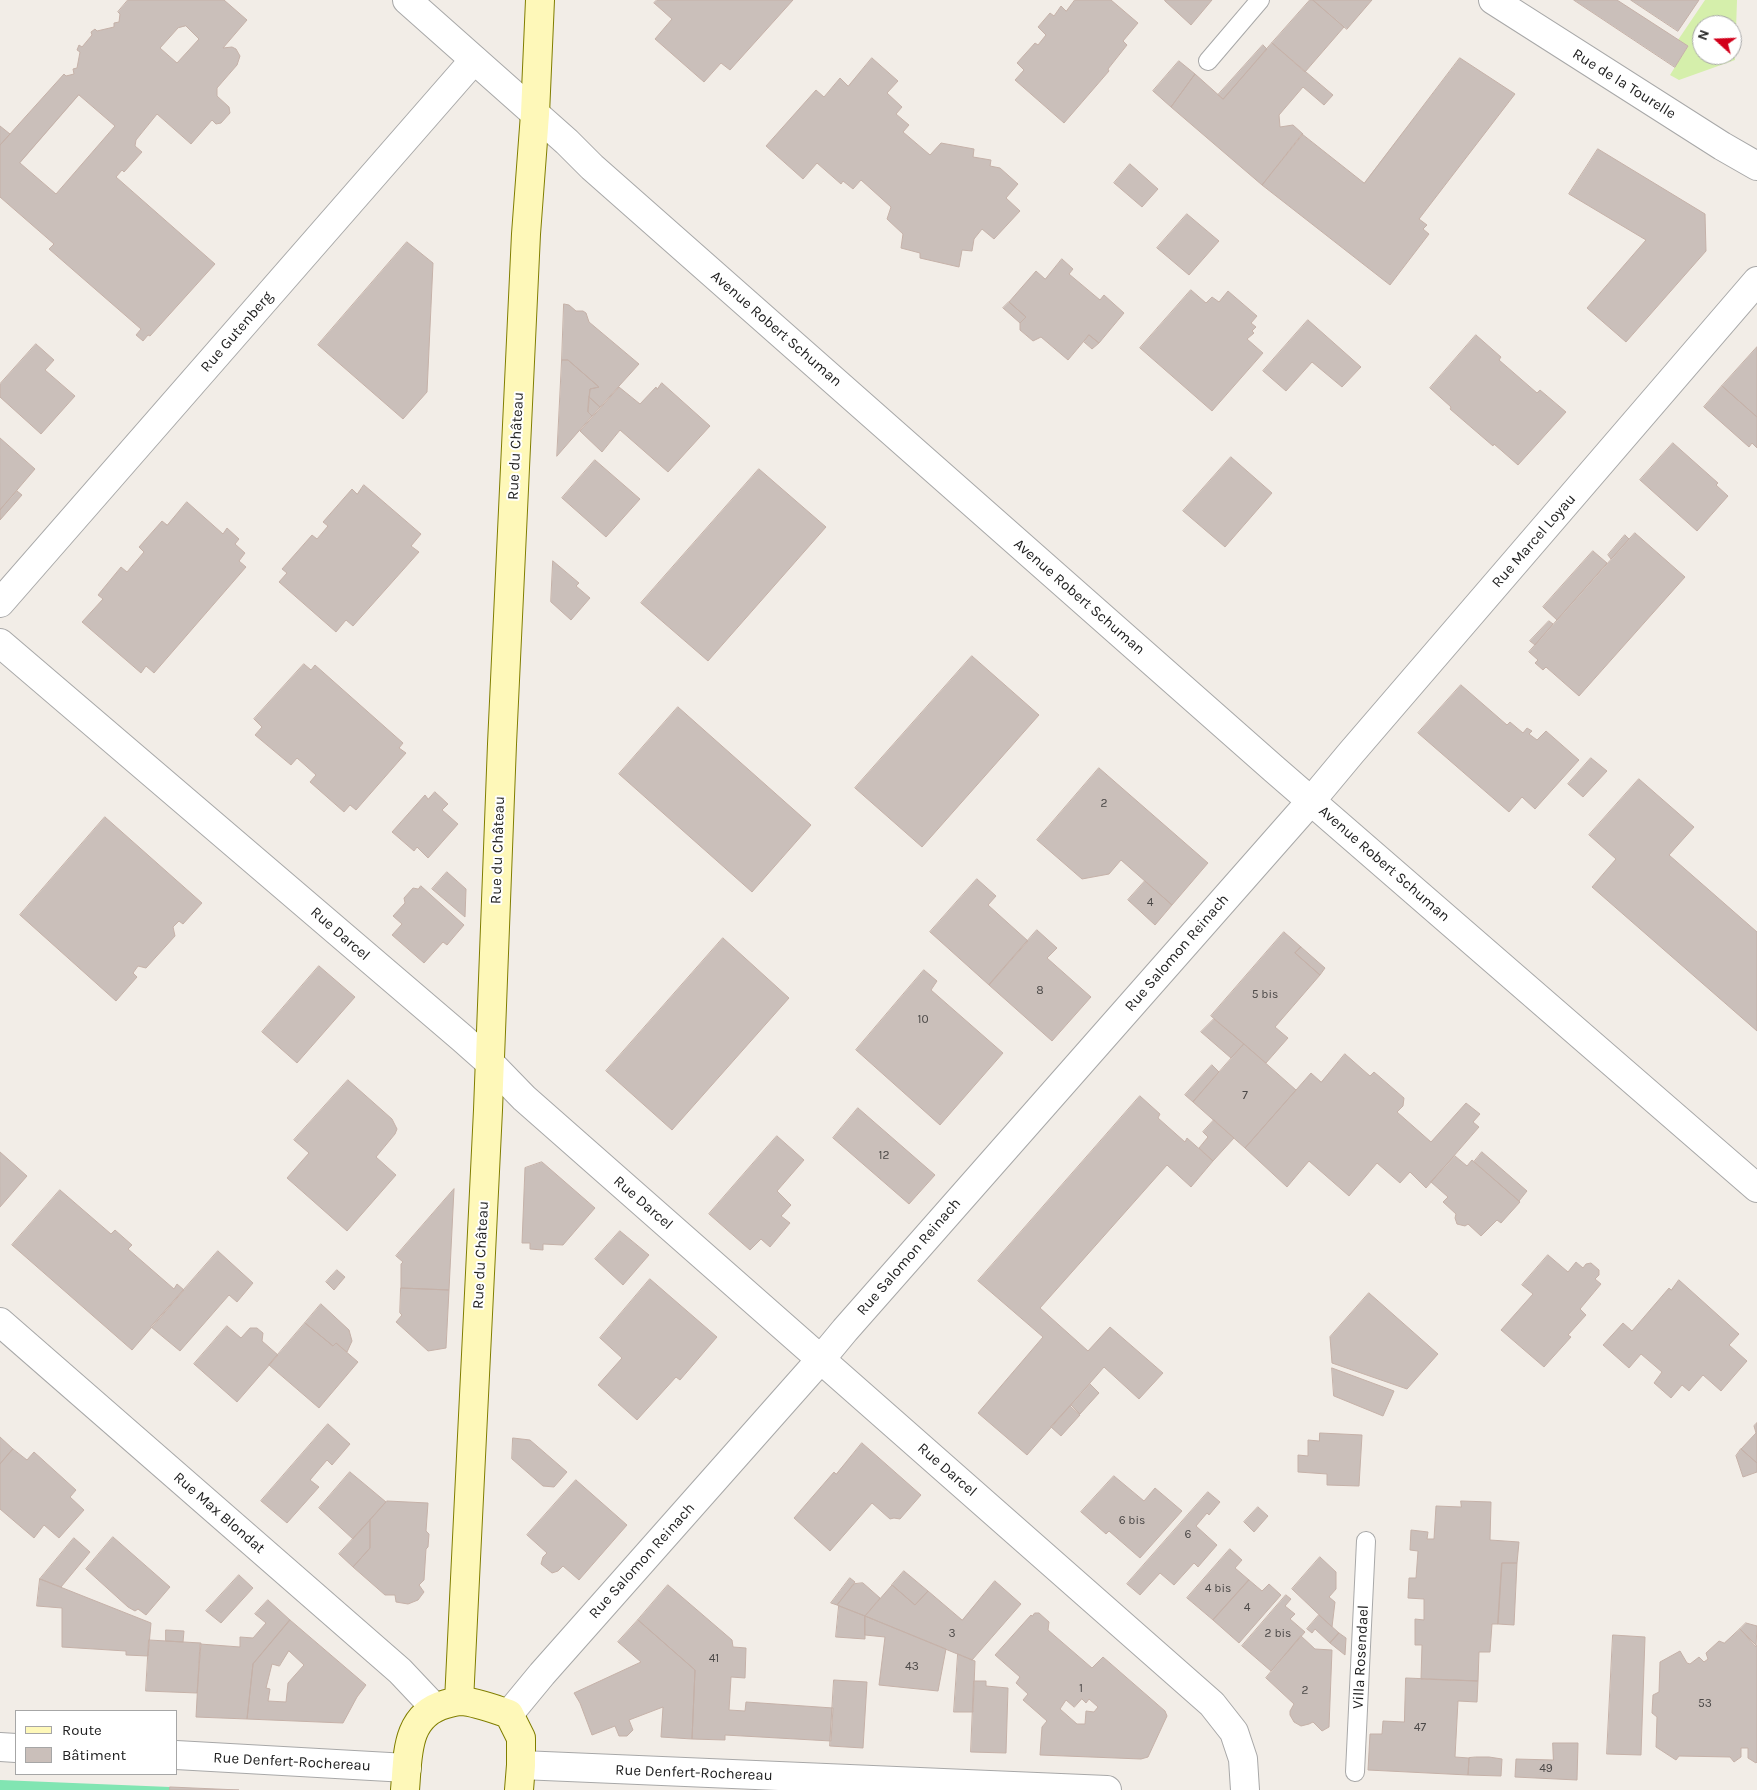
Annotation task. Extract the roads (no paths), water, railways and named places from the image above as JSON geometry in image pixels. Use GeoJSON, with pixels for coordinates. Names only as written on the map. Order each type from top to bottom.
{"type":"FeatureCollection","features":[{"type":"Feature","properties":{"kind":"main road","name":"Rue du Château"},"geometry":{"type":"LineString","coordinates":[[446,1704],[489,1062],[526,234],[535,114],[540,0]]}},
{"type":"Feature","properties":{"kind":"main road"},"geometry":{"type":"LineString","coordinates":[[406,1779],[410,1741],[418,1721],[446,1704],[484,1706],[509,1714],[520,1738],[520,1778]]}},
{"type":"Feature","properties":{"kind":"street","name":"Avenue Robert Schuman"},"geometry":{"type":"LineString","coordinates":[[407,0],[567,142],[592,167],[1312,801],[1757,1188]]}},
{"type":"Feature","properties":{"kind":"street","name":"Rue de la Tourelle"},"geometry":{"type":"LineString","coordinates":[[1493,0],[1722,146],[1757,166]]}},
{"type":"Feature","properties":{"kind":"street","name":"Rue Gutenberg"},"geometry":{"type":"LineString","coordinates":[[0,603],[474,60]]}},
{"type":"Feature","properties":{"kind":"street","name":"Rue Marcel Loyau"},"geometry":{"type":"LineString","coordinates":[[1312,801],[1357,746],[1757,281]]}},
{"type":"Feature","properties":{"kind":"street","name":"Rue Darcel"},"geometry":{"type":"LineString","coordinates":[[0,643],[489,1062],[524,1098],[1212,1704],[1234,1732],[1243,1759],[1245,1790]]}},
{"type":"Feature","properties":{"kind":"street","name":"Rue Salomon Reinach"},"geometry":{"type":"LineString","coordinates":[[509,1714],[542,1674],[821,1359],[844,1330],[1312,801]]}},
{"type":"Feature","properties":{"kind":"street","name":"Rue Max Blondat"},"geometry":{"type":"LineString","coordinates":[[0,1322],[400,1671],[446,1704]]}},
{"type":"Feature","properties":{"kind":"street"},"geometry":{"type":"LineString","coordinates":[[0,1748],[15,1748]]}},
{"type":"Feature","properties":{"kind":"street","name":"Rue Denfert-Rochereau"},"geometry":{"type":"LineString","coordinates":[[178,1755],[406,1779]]}},
{"type":"Feature","properties":{"kind":"street","name":"Rue Denfert-Rochereau"},"geometry":{"type":"LineString","coordinates":[[520,1778],[1107,1790]]}},
{"type":"Feature","properties":{"kind":"lane"},"geometry":{"type":"LineString","coordinates":[[1208,61],[1260,0]]}},
{"type":"Feature","properties":{"kind":"lane","name":"Villa Rosendael"},"geometry":{"type":"LineString","coordinates":[[1355,1772],[1366,1542]]}}]}
